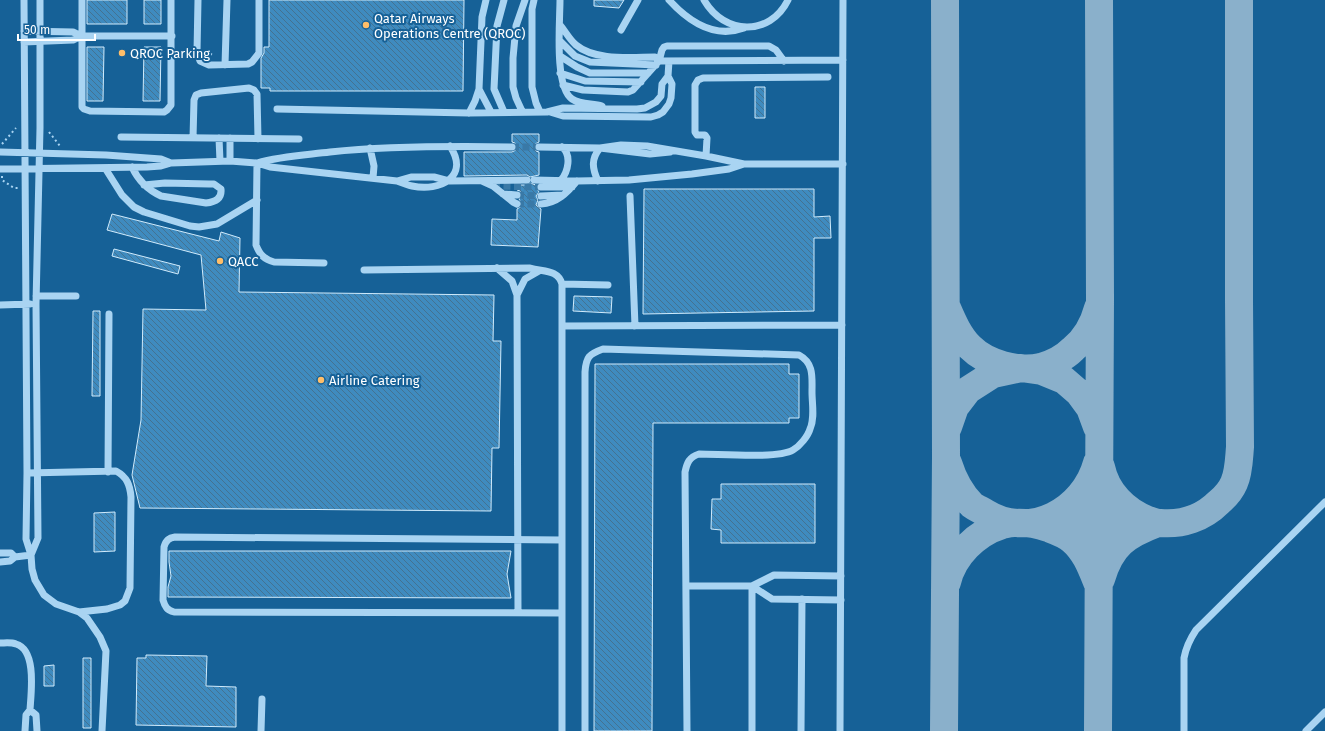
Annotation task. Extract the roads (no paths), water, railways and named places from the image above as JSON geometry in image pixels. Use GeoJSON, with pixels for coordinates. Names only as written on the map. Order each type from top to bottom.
{"type":"FeatureCollection","features":[{"type":"Feature","properties":{"kind":"street"},"geometry":{"type":"LineString","coordinates":[[24,0],[24,127],[26,152],[26,538],[31,555],[32,569],[35,580],[44,595],[56,604],[79,612],[87,618],[100,637],[106,651],[102,731]]}},
{"type":"Feature","properties":{"kind":"street"},"geometry":{"type":"LineString","coordinates":[[31,555],[38,538],[36,296],[40,0]]}},
{"type":"Feature","properties":{"kind":"street"},"geometry":{"type":"LineString","coordinates":[[82,0],[81,104],[84,109],[90,111],[145,112],[164,112],[170,105],[172,36],[171,0]]}},
{"type":"Feature","properties":{"kind":"street"},"geometry":{"type":"LineString","coordinates":[[198,0],[198,57],[204,64],[209,65],[248,64],[252,62],[259,53],[259,0]]}},
{"type":"Feature","properties":{"kind":"street"},"geometry":{"type":"LineString","coordinates":[[225,65],[227,0]]}},
{"type":"Feature","properties":{"kind":"street"},"geometry":{"type":"LineString","coordinates":[[469,113],[479,89],[482,17],[486,0]]}},
{"type":"Feature","properties":{"kind":"street"},"geometry":{"type":"LineString","coordinates":[[504,0],[497,26],[494,89],[504,112]]}},
{"type":"Feature","properties":{"kind":"street"},"geometry":{"type":"LineString","coordinates":[[522,112],[513,87],[513,58],[516,26],[525,0]]}},
{"type":"Feature","properties":{"kind":"street"},"geometry":{"type":"LineString","coordinates":[[534,0],[532,25],[532,87],[540,112]]}},
{"type":"Feature","properties":{"kind":"street"},"geometry":{"type":"LineString","coordinates":[[560,0],[560,73],[567,94],[578,102],[599,105],[610,109]]}},
{"type":"Feature","properties":{"kind":"street"},"geometry":{"type":"LineString","coordinates":[[621,30],[638,0]]}},
{"type":"Feature","properties":{"kind":"street"},"geometry":{"type":"LineString","coordinates":[[670,0],[686,17],[705,27],[726,32],[764,24],[780,13],[788,0]]}},
{"type":"Feature","properties":{"kind":"street"},"geometry":{"type":"LineString","coordinates":[[704,0],[711,11],[721,19],[737,26],[746,27]]}},
{"type":"Feature","properties":{"kind":"street"},"geometry":{"type":"LineString","coordinates":[[840,731],[843,0]]}},
{"type":"Feature","properties":{"kind":"street"},"geometry":{"type":"LineString","coordinates":[[560,25],[572,42],[588,52],[596,55],[607,56],[655,57],[658,63]]}},
{"type":"Feature","properties":{"kind":"street"},"geometry":{"type":"LineString","coordinates":[[24,31],[73,32],[81,36],[172,36]]}},
{"type":"Feature","properties":{"kind":"street"},"geometry":{"type":"LineString","coordinates":[[24,42],[73,40],[81,36]]}},
{"type":"Feature","properties":{"kind":"street"},"geometry":{"type":"LineString","coordinates":[[560,41],[575,56],[590,62],[658,63],[669,61],[843,60]]}},
{"type":"Feature","properties":{"kind":"street"},"geometry":{"type":"LineString","coordinates":[[563,85],[588,91],[628,92],[633,90],[658,63],[664,47],[769,46],[776,50],[784,61]]}},
{"type":"Feature","properties":{"kind":"street"},"geometry":{"type":"LineString","coordinates":[[560,56],[577,68],[590,72],[648,73]]}},
{"type":"Feature","properties":{"kind":"street"},"geometry":{"type":"LineString","coordinates":[[548,112],[563,116],[651,117],[658,115],[666,108],[671,98],[672,84],[668,76],[669,61]]}},
{"type":"Feature","properties":{"kind":"street"},"geometry":{"type":"LineString","coordinates":[[560,73],[585,81],[641,82]]}},
{"type":"Feature","properties":{"kind":"street"},"geometry":{"type":"LineString","coordinates":[[277,109],[469,113],[548,112],[564,108],[637,109],[651,106],[656,102],[661,96],[662,84],[668,76]]}},
{"type":"Feature","properties":{"kind":"street"},"geometry":{"type":"LineString","coordinates":[[706,156],[707,138],[705,135],[697,135],[695,132],[695,88],[698,80],[703,78],[828,77]]}},
{"type":"Feature","properties":{"kind":"street"},"geometry":{"type":"LineString","coordinates":[[193,138],[194,100],[196,95],[201,93],[249,88],[254,90],[257,94],[258,139]]}},
{"type":"Feature","properties":{"kind":"street"},"geometry":{"type":"LineString","coordinates":[[479,89],[492,112]]}},
{"type":"Feature","properties":{"kind":"street"},"geometry":{"type":"LineString","coordinates":[[121,137],[299,139]]}},
{"type":"Feature","properties":{"kind":"street"},"geometry":{"type":"LineString","coordinates":[[219,138],[220,161]]}},
{"type":"Feature","properties":{"kind":"street"},"geometry":{"type":"LineString","coordinates":[[230,138],[230,160]]}},
{"type":"Feature","properties":{"kind":"street"},"geometry":{"type":"LineString","coordinates":[[539,147],[600,148],[621,145],[648,146],[744,164],[843,164]]}},
{"type":"Feature","properties":{"kind":"street"},"geometry":{"type":"LineString","coordinates":[[257,163],[269,159],[370,148],[450,146],[512,147]]}},
{"type":"Feature","properties":{"kind":"street"},"geometry":{"type":"LineString","coordinates":[[449,181],[456,169],[457,162],[456,154],[450,146]]}},
{"type":"Feature","properties":{"kind":"street"},"geometry":{"type":"LineString","coordinates":[[561,180],[567,171],[566,153],[562,147]]}},
{"type":"Feature","properties":{"kind":"street"},"geometry":{"type":"LineString","coordinates":[[370,148],[374,166],[373,178]]}},
{"type":"Feature","properties":{"kind":"street"},"geometry":{"type":"LineString","coordinates":[[598,181],[593,164],[595,155],[600,148]]}},
{"type":"Feature","properties":{"kind":"street"},"geometry":{"type":"LineString","coordinates":[[0,152],[39,152],[149,158],[161,159],[171,163]]}},
{"type":"Feature","properties":{"kind":"street"},"geometry":{"type":"LineString","coordinates":[[0,169],[161,166],[171,163],[230,160],[257,163],[270,167],[397,181],[411,177],[434,177],[449,181],[598,181],[629,180],[692,174],[730,169],[744,164]]}},
{"type":"Feature","properties":{"kind":"street"},"geometry":{"type":"LineString","coordinates":[[257,163],[256,245],[262,257],[274,262],[324,263]]}},
{"type":"Feature","properties":{"kind":"street"},"geometry":{"type":"LineString","coordinates":[[132,167],[139,180],[144,185],[161,196],[213,203],[219,199],[221,194],[221,189],[214,184],[165,183],[144,185]]}},
{"type":"Feature","properties":{"kind":"street"},"geometry":{"type":"LineString","coordinates":[[105,168],[122,195],[134,207],[144,212],[190,226],[199,227],[217,224],[257,200]]}},
{"type":"Feature","properties":{"kind":"street"},"geometry":{"type":"LineString","coordinates":[[482,180],[517,204]]}},
{"type":"Feature","properties":{"kind":"street"},"geometry":{"type":"LineString","coordinates":[[541,200],[552,203],[572,187],[577,181]]}},
{"type":"Feature","properties":{"kind":"street"},"geometry":{"type":"LineString","coordinates":[[541,187],[572,187]]}},
{"type":"Feature","properties":{"kind":"street"},"geometry":{"type":"LineString","coordinates":[[503,194],[517,195]]}},
{"type":"Feature","properties":{"kind":"street"},"geometry":{"type":"LineString","coordinates":[[630,196],[636,326]]}},
{"type":"Feature","properties":{"kind":"street"},"geometry":{"type":"LineString","coordinates":[[496,268],[512,281],[517,294],[518,613]]}},
{"type":"Feature","properties":{"kind":"street"},"geometry":{"type":"LineString","coordinates":[[364,270],[530,268],[539,271],[556,273],[561,279],[562,731]]}},
{"type":"Feature","properties":{"kind":"street"},"geometry":{"type":"LineString","coordinates":[[517,294],[525,279],[539,271]]}},
{"type":"Feature","properties":{"kind":"street"},"geometry":{"type":"LineString","coordinates":[[562,284],[608,285]]}},
{"type":"Feature","properties":{"kind":"street"},"geometry":{"type":"LineString","coordinates":[[36,296],[76,296]]}},
{"type":"Feature","properties":{"kind":"street"},"geometry":{"type":"LineString","coordinates":[[0,305],[36,304]]}},
{"type":"Feature","properties":{"kind":"street"},"geometry":{"type":"LineString","coordinates":[[108,472],[109,314]]}},
{"type":"Feature","properties":{"kind":"street"},"geometry":{"type":"LineString","coordinates":[[562,326],[842,325]]}},
{"type":"Feature","properties":{"kind":"street"},"geometry":{"type":"LineString","coordinates":[[586,731],[585,372],[589,357],[594,352],[603,349],[799,355],[805,358],[812,371],[812,420],[810,429],[799,445],[793,450],[776,455],[699,454],[689,459],[685,472],[687,731]]}},
{"type":"Feature","properties":{"kind":"street"},"geometry":{"type":"LineString","coordinates":[[27,473],[116,471],[122,474],[131,487],[130,588],[125,601],[120,605],[107,610],[79,612]]}},
{"type":"Feature","properties":{"kind":"street"},"geometry":{"type":"LineString","coordinates":[[1184,731],[1184,658],[1190,638],[1196,630],[1325,502]]}},
{"type":"Feature","properties":{"kind":"street"},"geometry":{"type":"LineString","coordinates":[[562,540],[517,541],[175,536],[166,541],[164,547],[163,600],[164,606],[168,610],[174,612],[562,613]]}},
{"type":"Feature","properties":{"kind":"street"},"geometry":{"type":"LineString","coordinates":[[0,553],[11,553],[16,557]]}},
{"type":"Feature","properties":{"kind":"street"},"geometry":{"type":"LineString","coordinates":[[0,562],[10,561],[16,557],[31,555]]}},
{"type":"Feature","properties":{"kind":"street"},"geometry":{"type":"LineString","coordinates":[[686,586],[752,586],[774,575],[841,576]]}},
{"type":"Feature","properties":{"kind":"street"},"geometry":{"type":"LineString","coordinates":[[752,586],[772,599],[841,600]]}},
{"type":"Feature","properties":{"kind":"street"},"geometry":{"type":"LineString","coordinates":[[752,586],[752,731]]}},
{"type":"Feature","properties":{"kind":"street"},"geometry":{"type":"LineString","coordinates":[[801,731],[802,599]]}},
{"type":"Feature","properties":{"kind":"street"},"geometry":{"type":"LineString","coordinates":[[0,643],[15,643],[23,648],[30,661],[30,710],[26,716],[25,731]]}},
{"type":"Feature","properties":{"kind":"street"},"geometry":{"type":"LineString","coordinates":[[261,731],[262,699]]}},
{"type":"Feature","properties":{"kind":"street"},"geometry":{"type":"LineString","coordinates":[[30,710],[36,714],[37,731]]}},
{"type":"Feature","properties":{"kind":"street"},"geometry":{"type":"LineString","coordinates":[[1306,731],[1325,712]]}},
{"type":"Feature","properties":{"kind":"tunnel"},"geometry":{"type":"LineString","coordinates":[[512,147],[539,147]]}},
{"type":"Feature","properties":{"kind":"tunnel"},"geometry":{"type":"LineString","coordinates":[[493,186],[541,187]]}},
{"type":"Feature","properties":{"kind":"tunnel"},"geometry":{"type":"LineString","coordinates":[[517,195],[541,196]]}},
{"type":"Feature","properties":{"kind":"tunnel"},"geometry":{"type":"LineString","coordinates":[[517,204],[541,204]]}},
{"type":"Feature","properties":{"kind":"place","name":"Qatar Airways Operations Centre (QROC)"},"geometry":{"type":"Point","coordinates":[366,25]}},
{"type":"Feature","properties":{"kind":"place","name":"QROC Parking"},"geometry":{"type":"Point","coordinates":[122,53]}},
{"type":"Feature","properties":{"kind":"place","name":"QACC"},"geometry":{"type":"Point","coordinates":[220,261]}},
{"type":"Feature","properties":{"kind":"place","name":"Airline Catering"},"geometry":{"type":"Point","coordinates":[321,380]}}]}
